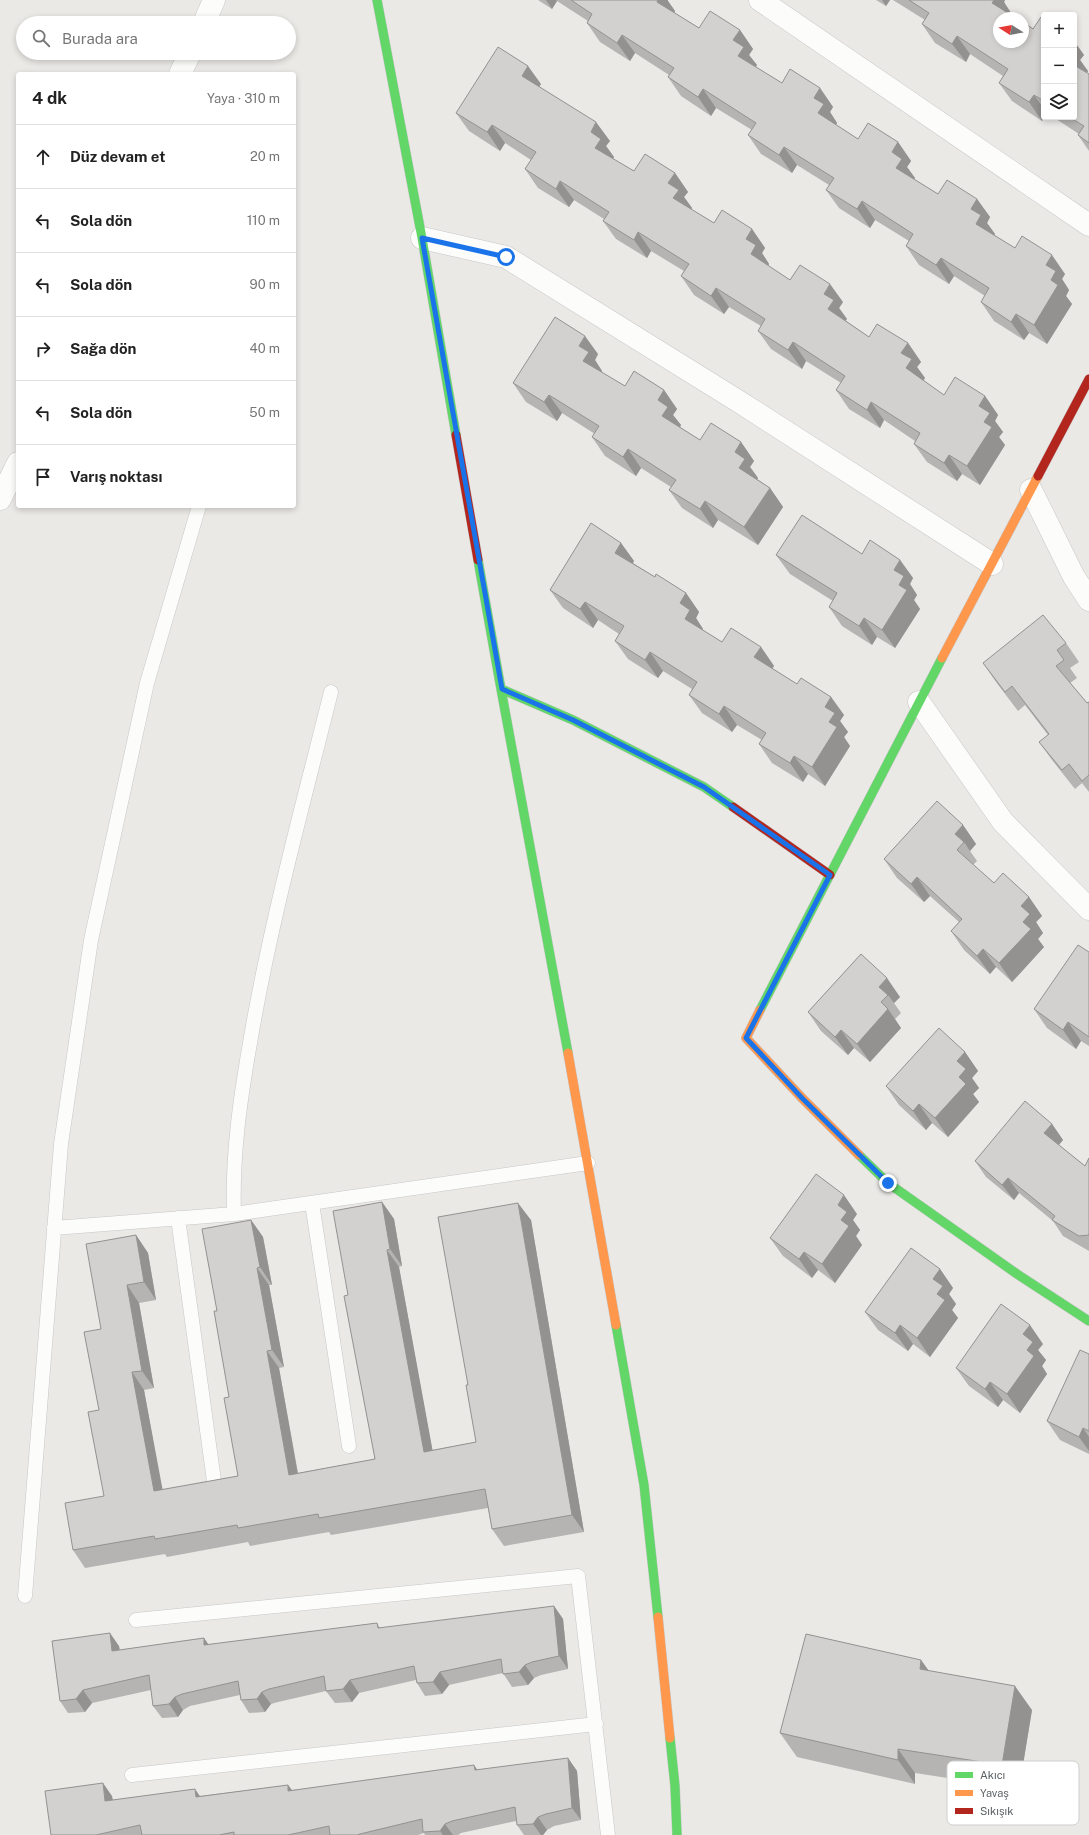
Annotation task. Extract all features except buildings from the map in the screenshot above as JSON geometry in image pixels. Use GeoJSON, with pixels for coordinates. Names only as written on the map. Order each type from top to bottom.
{"type":"FeatureCollection","features":[{"type":"Feature","properties":{"kind":"street"},"geometry":{"type":"LineString","coordinates":[[207,16],[214,0]]}},
{"type":"Feature","properties":{"kind":"street"},"geometry":{"type":"LineString","coordinates":[[377,0],[422,238],[588,1163],[644,1485],[675,1786],[677,1835]]}},
{"type":"Feature","properties":{"kind":"street"},"geometry":{"type":"LineString","coordinates":[[760,0],[1089,225]]}},
{"type":"Feature","properties":{"kind":"street"},"geometry":{"type":"LineString","coordinates":[[181,72],[187,60]]}},
{"type":"Feature","properties":{"kind":"street"},"geometry":{"type":"LineString","coordinates":[[422,238],[506,257],[738,401],[992,564]]}},
{"type":"Feature","properties":{"kind":"street"},"geometry":{"type":"LineString","coordinates":[[1089,379],[919,702],[746,1038],[802,1098],[888,1183],[1017,1274],[1089,1321]]}},
{"type":"Feature","properties":{"kind":"street"},"geometry":{"type":"LineString","coordinates":[[0,499],[16,467]]}},
{"type":"Feature","properties":{"kind":"street"},"geometry":{"type":"LineString","coordinates":[[1030,490],[1074,577],[1089,600]]}},
{"type":"Feature","properties":{"kind":"street"},"geometry":{"type":"LineString","coordinates":[[502,689],[573,720],[704,787],[830,875]]}},
{"type":"Feature","properties":{"kind":"street"},"geometry":{"type":"LineString","coordinates":[[919,702],[1003,822],[1089,908]]}},
{"type":"Feature","properties":{"kind":"lane"},"geometry":{"type":"LineString","coordinates":[[24,1596],[61,1144],[91,940],[147,683],[198,508]]}},
{"type":"Feature","properties":{"kind":"lane"},"geometry":{"type":"LineString","coordinates":[[234,1214],[233,1178],[239,1110],[259,988],[290,855],[331,692]]}},
{"type":"Feature","properties":{"kind":"lane"},"geometry":{"type":"LineString","coordinates":[[54,1228],[234,1214],[588,1163]]}},
{"type":"Feature","properties":{"kind":"lane"},"geometry":{"type":"LineString","coordinates":[[312,1203],[349,1446]]}},
{"type":"Feature","properties":{"kind":"lane"},"geometry":{"type":"LineString","coordinates":[[178,1218],[214,1481]]}},
{"type":"Feature","properties":{"kind":"lane"},"geometry":{"type":"LineString","coordinates":[[136,1620],[578,1576],[608,1835]]}},
{"type":"Feature","properties":{"kind":"lane"},"geometry":{"type":"LineString","coordinates":[[132,1775],[596,1724]]}},
{"type":"Feature","properties":{"kind":"traffic: fast"},"geometry":{"type":"LineString","coordinates":[[377,0],[422,238],[456,435]]}},
{"type":"Feature","properties":{"kind":"traffic: fast"},"geometry":{"type":"LineString","coordinates":[[478,560],[501,689],[573,720],[704,787],[733,807]]}},
{"type":"Feature","properties":{"kind":"traffic: fast"},"geometry":{"type":"LineString","coordinates":[[760,1010],[942,658]]}},
{"type":"Feature","properties":{"kind":"traffic: fast"},"geometry":{"type":"LineString","coordinates":[[501,689],[568,1053]]}},
{"type":"Feature","properties":{"kind":"traffic: fast"},"geometry":{"type":"LineString","coordinates":[[859,1155],[888,1183],[1017,1274],[1089,1321]]}},
{"type":"Feature","properties":{"kind":"traffic: fast"},"geometry":{"type":"LineString","coordinates":[[616,1325],[644,1485],[658,1617]]}},
{"type":"Feature","properties":{"kind":"traffic: fast"},"geometry":{"type":"LineString","coordinates":[[670,1738],[675,1786],[677,1835]]}},
{"type":"Feature","properties":{"kind":"traffic: slow"},"geometry":{"type":"LineString","coordinates":[[942,658],[1038,476]]}},
{"type":"Feature","properties":{"kind":"traffic: slow"},"geometry":{"type":"LineString","coordinates":[[760,1010],[746,1038],[802,1098],[859,1155]]}},
{"type":"Feature","properties":{"kind":"traffic: slow"},"geometry":{"type":"LineString","coordinates":[[568,1053],[616,1325]]}},
{"type":"Feature","properties":{"kind":"traffic: slow"},"geometry":{"type":"LineString","coordinates":[[658,1617],[670,1738]]}},
{"type":"Feature","properties":{"kind":"traffic: jam"},"geometry":{"type":"LineString","coordinates":[[1038,476],[1089,379]]}},
{"type":"Feature","properties":{"kind":"traffic: jam"},"geometry":{"type":"LineString","coordinates":[[456,435],[478,560]]}},
{"type":"Feature","properties":{"kind":"traffic: jam"},"geometry":{"type":"LineString","coordinates":[[733,807],[830,875]]}},
{"type":"Feature","properties":{"kind":"route"},"geometry":{"type":"LineString","coordinates":[[506,257],[422,238],[502,689],[573,720],[704,787],[830,875],[746,1038],[802,1098],[888,1183]]}}]}
